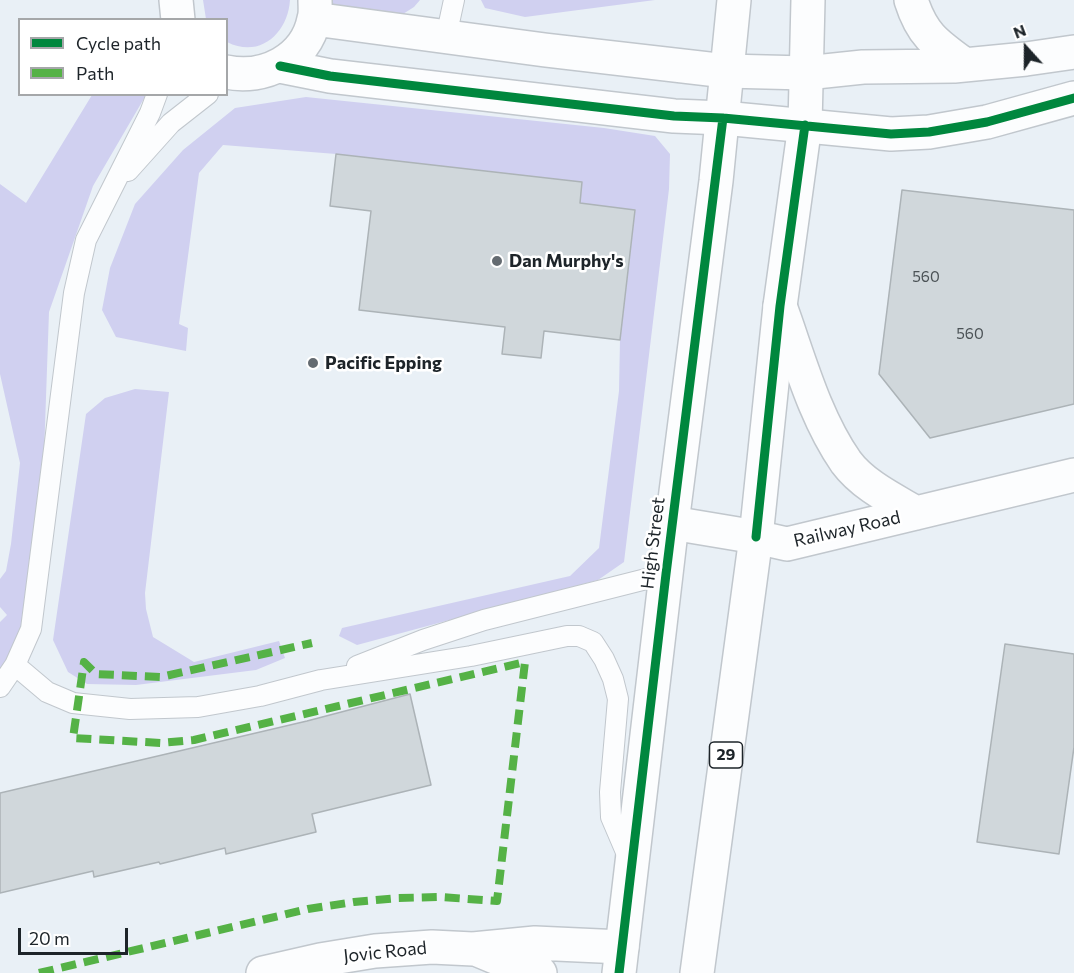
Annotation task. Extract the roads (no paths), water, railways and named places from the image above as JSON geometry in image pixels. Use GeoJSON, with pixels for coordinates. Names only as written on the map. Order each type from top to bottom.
{"type":"FeatureCollection","features":[{"type":"Feature","properties":{"kind":"street"},"geometry":{"type":"LineString","coordinates":[[176,0],[178,18]]}},
{"type":"Feature","properties":{"kind":"street","name":"High Street"},"geometry":{"type":"LineString","coordinates":[[621,960],[672,523],[723,118],[734,0]]}},
{"type":"Feature","properties":{"kind":"street","name":"29"},"geometry":{"type":"LineString","coordinates":[[697,973],[756,537],[780,306],[805,125],[808,0]]}},
{"type":"Feature","properties":{"kind":"street"},"geometry":{"type":"LineString","coordinates":[[911,0],[917,20],[935,43],[965,64]]}},
{"type":"Feature","properties":{"kind":"street"},"geometry":{"type":"LineString","coordinates":[[271,70],[295,54],[308,38],[315,10],[446,37],[726,71],[806,73],[863,67],[965,64],[1074,52]]}},
{"type":"Feature","properties":{"kind":"street"},"geometry":{"type":"LineString","coordinates":[[228,72],[242,75],[271,70],[674,116],[723,118],[891,134],[929,132],[987,122],[1074,98]]}},
{"type":"Feature","properties":{"kind":"street","name":"Railway Road"},"geometry":{"type":"LineString","coordinates":[[780,306],[819,413],[847,463],[877,491],[916,513]]}},
{"type":"Feature","properties":{"kind":"street","name":"Railway Road"},"geometry":{"type":"LineString","coordinates":[[672,523],[787,544],[1074,475]]}},
{"type":"Feature","properties":{"kind":"street","name":"Jovic Road"},"geometry":{"type":"LineString","coordinates":[[263,973],[375,951],[432,947],[473,949],[535,943],[621,960]]}},
{"type":"Feature","properties":{"kind":"street","name":"Jovic Road"},"geometry":{"type":"LineString","coordinates":[[473,949],[531,972],[540,973]]}},
{"type":"Feature","properties":{"kind":"lane"},"geometry":{"type":"LineString","coordinates":[[446,37],[454,0]]}},
{"type":"Feature","properties":{"kind":"lane"},"geometry":{"type":"LineString","coordinates":[[228,85],[271,70]]}},
{"type":"Feature","properties":{"kind":"lane"},"geometry":{"type":"LineString","coordinates":[[0,687],[15,665],[31,629],[74,293],[86,240],[150,113],[156,96]]}},
{"type":"Feature","properties":{"kind":"lane"},"geometry":{"type":"LineString","coordinates":[[110,190],[171,123],[205,96]]}},
{"type":"Feature","properties":{"kind":"lane"},"geometry":{"type":"LineString","coordinates":[[321,680],[423,640],[484,620],[666,574]]}},
{"type":"Feature","properties":{"kind":"lane"},"geometry":{"type":"LineString","coordinates":[[15,665],[47,692],[73,703],[130,708],[198,707],[260,696],[321,680],[471,656],[567,636],[579,636],[593,642],[604,659],[618,699],[610,792],[611,817],[632,866]]}},
{"type":"Feature","properties":{"kind":"place","name":"Dan Murphy's"},"geometry":{"type":"Point","coordinates":[497,261]}},
{"type":"Feature","properties":{"kind":"place","name":"Pacific Epping"},"geometry":{"type":"Point","coordinates":[313,363]}}]}
